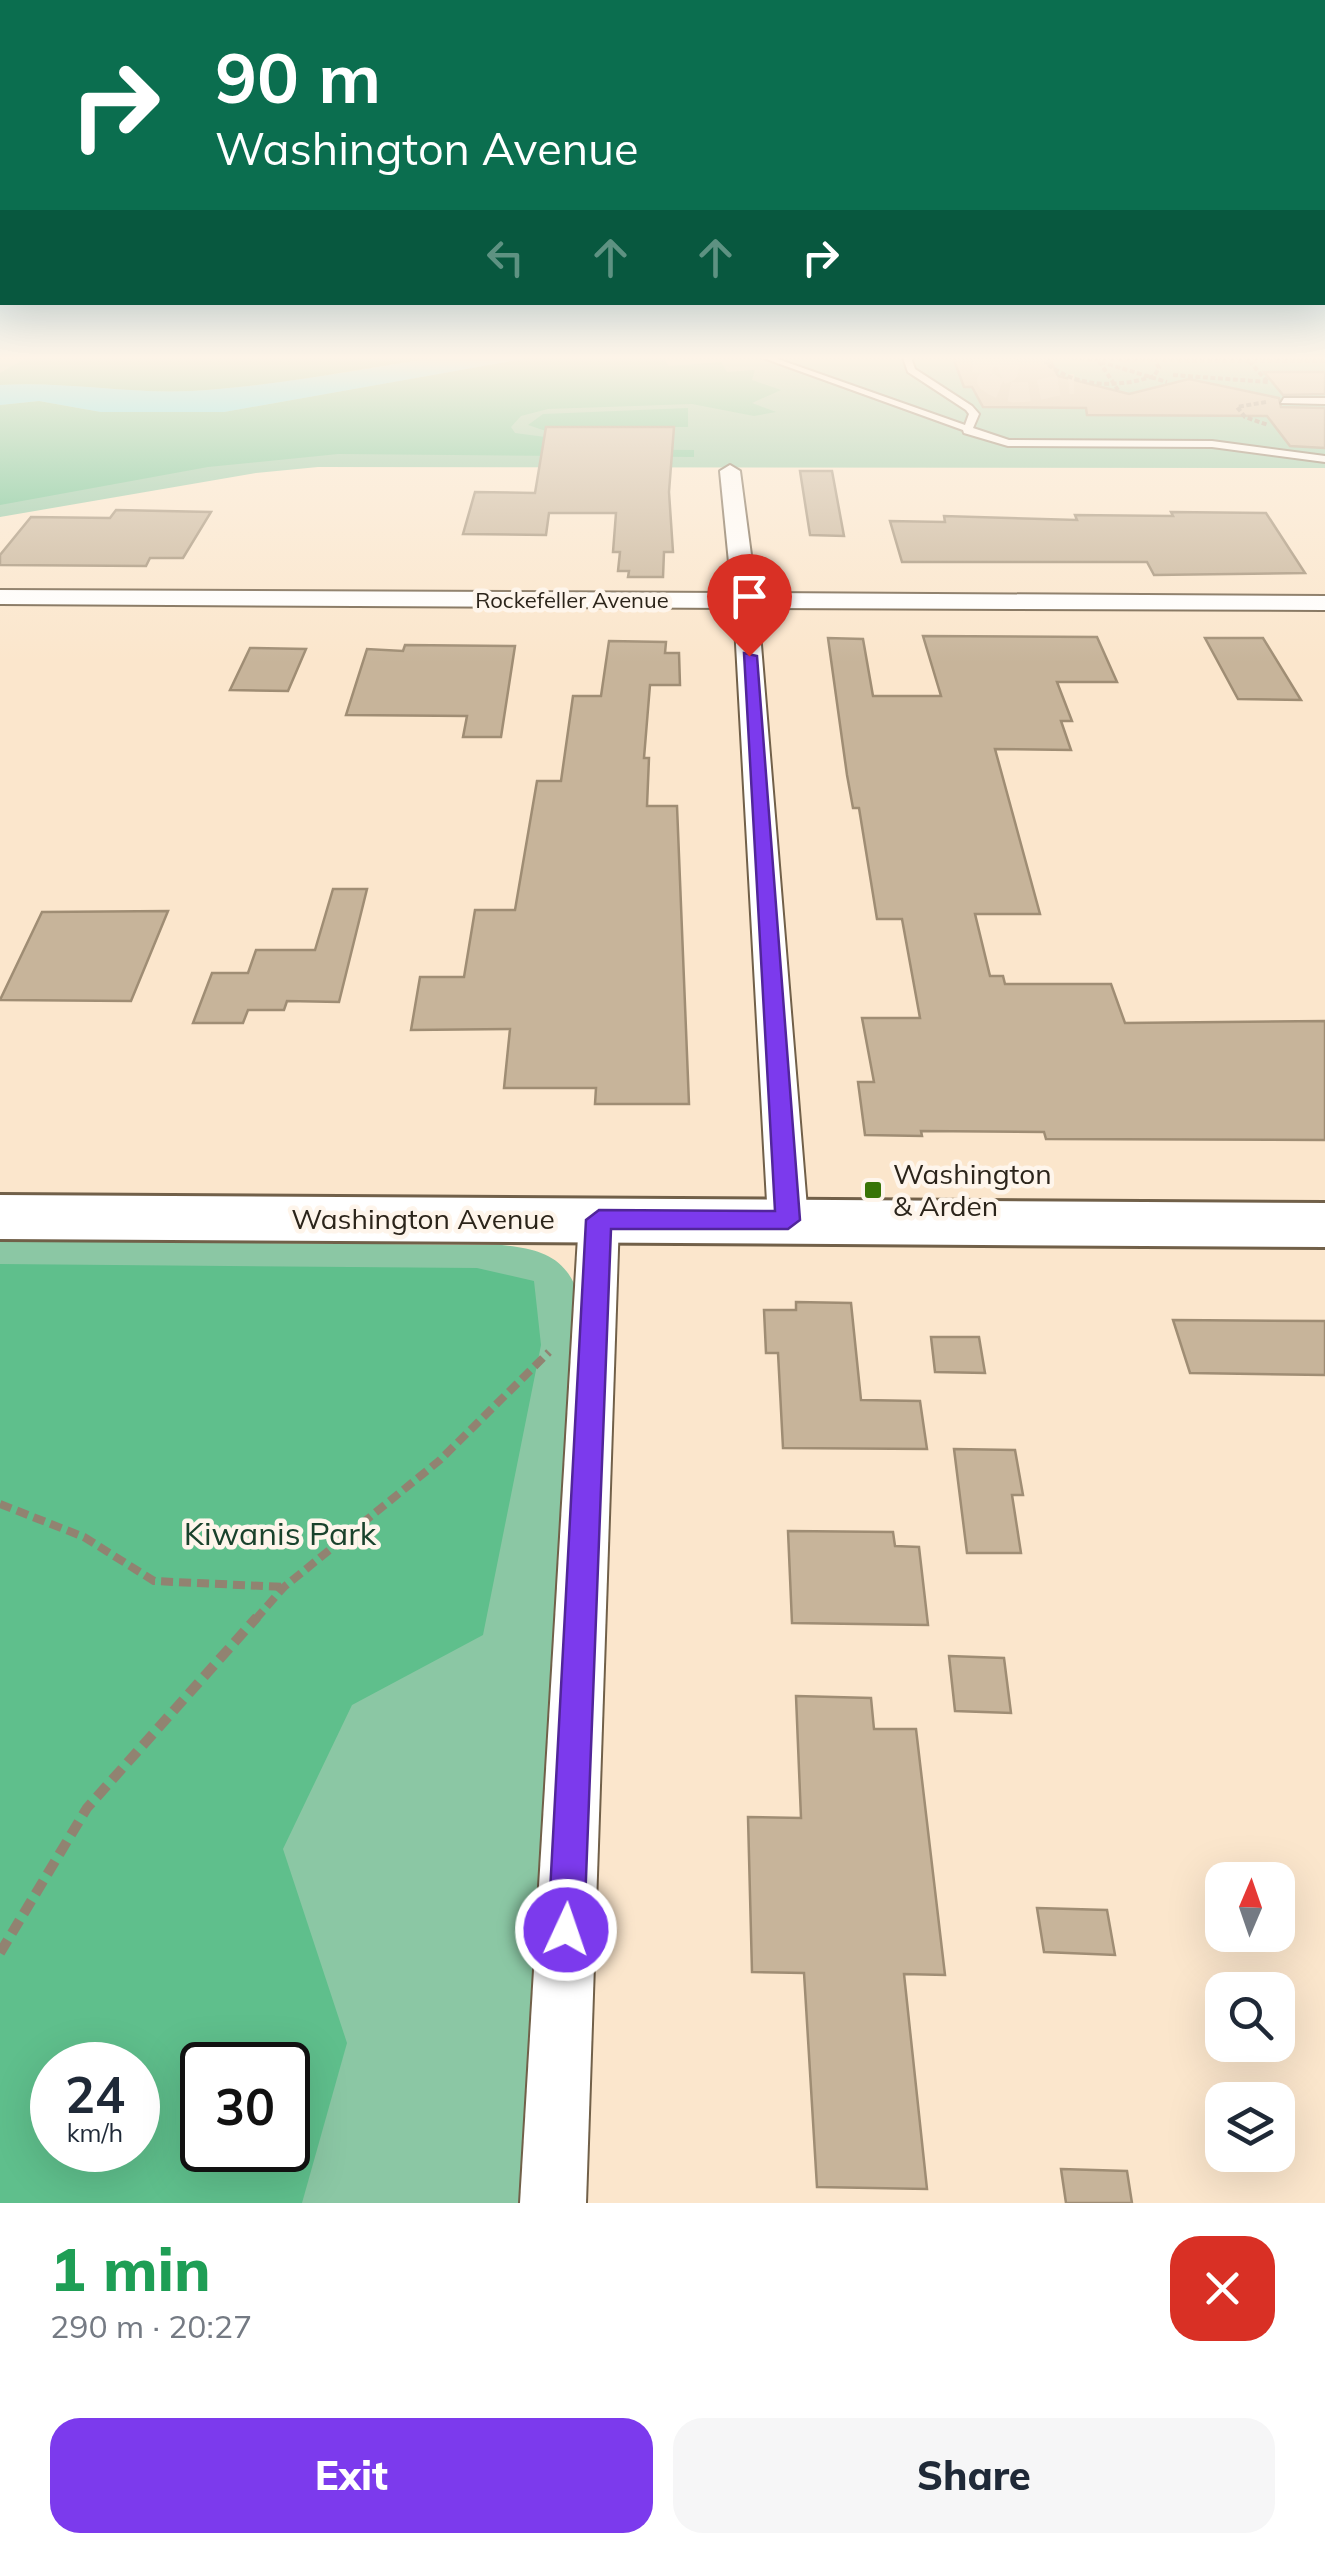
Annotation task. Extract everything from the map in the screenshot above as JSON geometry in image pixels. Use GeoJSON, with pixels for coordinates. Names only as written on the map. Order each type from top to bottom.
{"type":"FeatureCollection","features":[{"type":"Feature","properties":{"kind":"street"},"geometry":{"type":"LineString","coordinates":[[730,471],[746,602],[788,1220]]}},
{"type":"Feature","properties":{"kind":"street","name":"Rockefeller Avenue"},"geometry":{"type":"LineString","coordinates":[[0,597],[1325,603]]}},
{"type":"Feature","properties":{"kind":"street","name":"Washington Avenue"},"geometry":{"type":"LineString","coordinates":[[0,1217],[1325,1225]]}},
{"type":"Feature","properties":{"kind":"street"},"geometry":{"type":"LineString","coordinates":[[553,2203],[599,1220]]}},
{"type":"Feature","properties":{"kind":"path"},"geometry":{"type":"LineString","coordinates":[[0,1953],[88,1808],[284,1587],[440,1460],[546,1358],[553,1340]]}},
{"type":"Feature","properties":{"kind":"path"},"geometry":{"type":"LineString","coordinates":[[0,1504],[84,1536],[154,1581],[284,1587]]}},
{"type":"Feature","properties":{"kind":"green space"},"geometry":{"type":"Polygon","coordinates":[[[0,458],[1325,458],[1325,468],[318,467],[256,473],[0,517],[0,458]]]}},
{"type":"Feature","properties":{"kind":"green space"},"geometry":{"type":"Polygon","coordinates":[[[0,458],[300,458],[208,467],[0,505],[0,458]]]}},
{"type":"Feature","properties":{"kind":"green space","name":"Kiwanis Park"},"geometry":{"type":"Polygon","coordinates":[[[0,1241],[502,1245],[546,1255],[563,1268],[576,1288],[520,2203],[0,2203],[0,1241]]]}},
{"type":"Feature","properties":{"kind":"green space","name":"Kiwanis Park"},"geometry":{"type":"Polygon","coordinates":[[[0,1264],[477,1268],[534,1281],[541,1345],[483,1635],[352,1705],[283,1849],[347,2043],[302,2203],[0,2203],[0,1264]]]}},
{"type":"Feature","properties":{"kind":"building"},"geometry":{"type":"Polygon","coordinates":[[[541,458],[672,458],[669,492],[673,552],[664,552],[663,577],[628,577],[629,571],[618,571],[620,552],[613,552],[616,513],[549,513],[546,535],[463,534],[475,492],[535,493],[541,458]]]}},
{"type":"Feature","properties":{"kind":"building"},"geometry":{"type":"Polygon","coordinates":[[[800,471],[832,471],[844,536],[810,535],[800,471]]]}},
{"type":"Feature","properties":{"kind":"building"},"geometry":{"type":"Polygon","coordinates":[[[116,510],[211,512],[183,558],[150,558],[146,566],[0,565],[0,555],[31,517],[110,518],[116,510]]]}},
{"type":"Feature","properties":{"kind":"building"},"geometry":{"type":"Polygon","coordinates":[[[1171,512],[1266,513],[1305,573],[1154,575],[1147,562],[902,562],[890,521],[945,522],[944,516],[1077,520],[1075,515],[1173,516],[1171,512]]]}},
{"type":"Feature","properties":{"kind":"building"},"geometry":{"type":"Polygon","coordinates":[[[923,636],[1097,637],[1117,682],[1057,682],[1072,721],[1061,721],[1071,750],[995,749],[1040,914],[975,914],[990,976],[1003,976],[1005,984],[1111,984],[1125,1023],[1325,1021],[1325,1140],[1046,1139],[1044,1132],[921,1131],[922,1136],[865,1135],[858,1082],[874,1082],[862,1018],[920,1018],[902,919],[877,919],[859,808],[853,808],[847,775],[828,638],[863,639],[873,696],[941,696],[923,636]]]}},
{"type":"Feature","properties":{"kind":"building"},"geometry":{"type":"Polygon","coordinates":[[[1205,638],[1263,638],[1301,700],[1238,699],[1205,638]]]}},
{"type":"Feature","properties":{"kind":"building"},"geometry":{"type":"Polygon","coordinates":[[[609,641],[666,642],[665,653],[679,653],[680,685],[650,685],[644,758],[649,758],[647,806],[677,806],[689,1104],[595,1104],[596,1088],[504,1088],[510,1029],[411,1030],[420,977],[464,977],[475,910],[515,910],[537,781],[561,781],[573,696],[601,696],[609,641]]]}},
{"type":"Feature","properties":{"kind":"building"},"geometry":{"type":"Polygon","coordinates":[[[405,645],[515,646],[501,737],[463,737],[467,716],[346,715],[367,649],[403,651],[405,645]]]}},
{"type":"Feature","properties":{"kind":"building"},"geometry":{"type":"Polygon","coordinates":[[[250,648],[306,649],[288,691],[230,690],[250,648]]]}},
{"type":"Feature","properties":{"kind":"building"},"geometry":{"type":"Polygon","coordinates":[[[333,889],[367,889],[339,1002],[287,1001],[284,1010],[248,1010],[243,1023],[193,1023],[212,973],[248,973],[256,950],[315,950],[333,889]]]}},
{"type":"Feature","properties":{"kind":"building"},"geometry":{"type":"Polygon","coordinates":[[[168,911],[131,1001],[0,1000],[42,912],[168,911]]]}},
{"type":"Feature","properties":{"kind":"building"},"geometry":{"type":"Polygon","coordinates":[[[796,1302],[851,1303],[861,1400],[920,1401],[927,1449],[783,1448],[778,1353],[766,1353],[764,1310],[796,1310],[796,1302]]]}},
{"type":"Feature","properties":{"kind":"building"},"geometry":{"type":"Polygon","coordinates":[[[1173,1320],[1325,1321],[1325,1375],[1190,1373],[1173,1320]]]}},
{"type":"Feature","properties":{"kind":"building"},"geometry":{"type":"Polygon","coordinates":[[[931,1337],[979,1337],[985,1373],[935,1372],[931,1337]]]}},
{"type":"Feature","properties":{"kind":"building"},"geometry":{"type":"Polygon","coordinates":[[[954,1449],[1015,1450],[1023,1495],[1012,1495],[1021,1553],[967,1553],[954,1449]]]}},
{"type":"Feature","properties":{"kind":"building"},"geometry":{"type":"Polygon","coordinates":[[[788,1531],[893,1532],[895,1546],[919,1547],[928,1625],[792,1623],[788,1531]]]}},
{"type":"Feature","properties":{"kind":"building"},"geometry":{"type":"Polygon","coordinates":[[[949,1656],[1004,1658],[1011,1713],[955,1711],[949,1656]]]}},
{"type":"Feature","properties":{"kind":"building"},"geometry":{"type":"Polygon","coordinates":[[[796,1696],[871,1698],[874,1729],[916,1729],[945,1975],[904,1974],[927,2189],[817,2187],[804,1973],[752,1972],[748,1817],[801,1818],[796,1696]]]}},
{"type":"Feature","properties":{"kind":"building"},"geometry":{"type":"Polygon","coordinates":[[[1037,1908],[1107,1910],[1115,1955],[1044,1952],[1037,1908]]]}},
{"type":"Feature","properties":{"kind":"building"},"geometry":{"type":"Polygon","coordinates":[[[1061,2169],[1127,2171],[1132,2203],[1066,2203],[1061,2169]]]}},
{"type":"Feature","properties":{"kind":"place","name":"Washington & Arden"},"geometry":{"type":"Point","coordinates":[873,1190]}},
{"type":"Feature","properties":{"kind":"route"},"geometry":{"type":"LineString","coordinates":[[566,1930],[599,1220],[788,1220],[749,656]]}}]}
